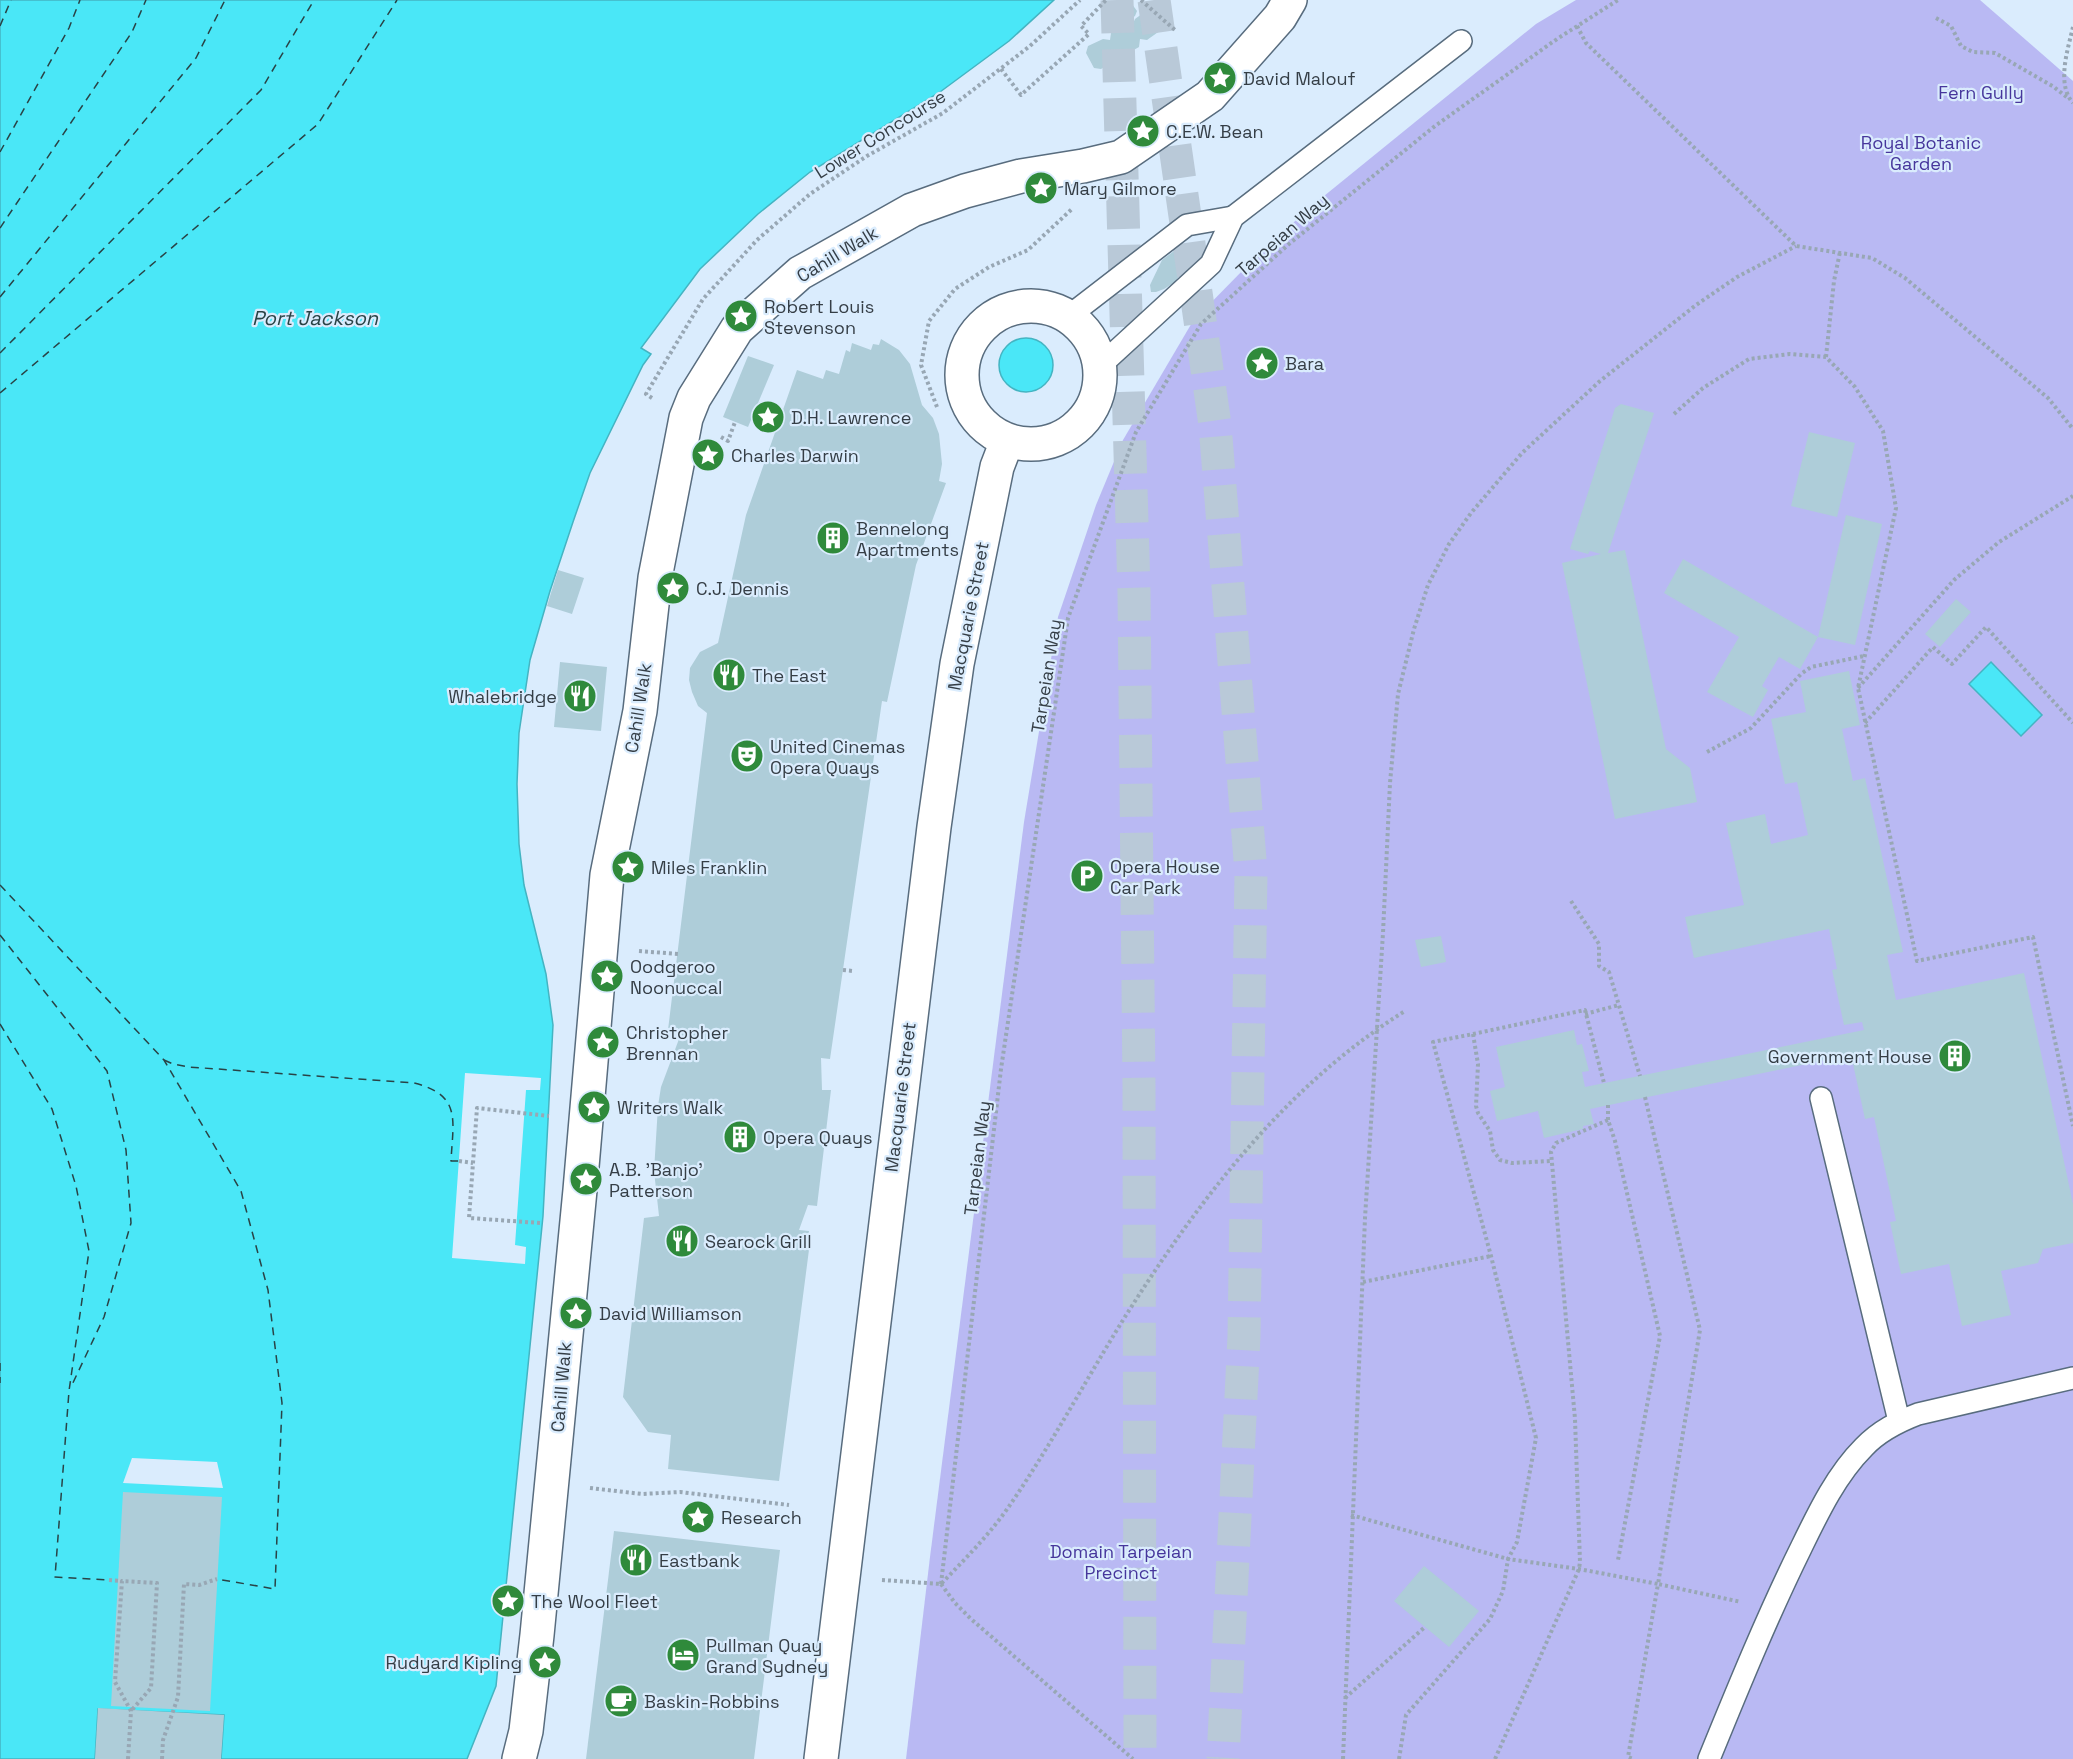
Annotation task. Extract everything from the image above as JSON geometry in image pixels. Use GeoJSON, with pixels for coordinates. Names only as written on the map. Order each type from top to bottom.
{"type":"FeatureCollection","features":[{"type":"Feature","properties":{"kind":"street","name":"Cahill Walk"},"geometry":{"type":"LineString","coordinates":[[519,1759],[526,1731],[552,1484],[587,1120],[607,875],[640,711],[656,578],[686,418],[694,398],[737,329],[800,273],[912,210],[965,190],[1021,176],[1121,157],[1210,96],[1280,17],[1290,0]]}},
{"type":"Feature","properties":{"kind":"street"},"geometry":{"type":"LineString","coordinates":[[1019,306],[1053,308],[1069,316],[1083,327],[1093,342],[1101,365],[1100,389],[1091,411],[1075,430],[1054,441],[1030,445],[1007,441],[989,430],[975,416],[965,398],[961,377],[964,356],[972,338],[986,322],[1004,311],[1019,306]]}},
{"type":"Feature","properties":{"kind":"street","name":"Macquarie Street"},"geometry":{"type":"LineString","coordinates":[[821,1759],[914,985],[956,676],[997,467],[1007,441]]}},
{"type":"Feature","properties":{"kind":"lane"},"geometry":{"type":"LineString","coordinates":[[1101,365],[1211,264],[1233,217],[1461,41]]}},
{"type":"Feature","properties":{"kind":"lane"},"geometry":{"type":"LineString","coordinates":[[1069,316],[1187,225],[1233,217]]}},
{"type":"Feature","properties":{"kind":"lane"},"geometry":{"type":"LineString","coordinates":[[1821,1098],[1899,1421]]}},
{"type":"Feature","properties":{"kind":"lane"},"geometry":{"type":"LineString","coordinates":[[1710,1759],[1771,1609],[1828,1495],[1847,1466],[1864,1447],[1879,1433],[1899,1421],[1918,1414],[2073,1378]]}},
{"type":"Feature","properties":{"kind":"path","name":"Lower Concourse"},"geometry":{"type":"LineString","coordinates":[[646,394],[703,299],[757,240],[810,194],[867,156],[943,113],[1030,46],[1080,0]]}},
{"type":"Feature","properties":{"kind":"path"},"geometry":{"type":"LineString","coordinates":[[1001,69],[1021,95],[1089,34],[1081,26],[1106,0]]}},
{"type":"Feature","properties":{"kind":"path"},"geometry":{"type":"LineString","coordinates":[[1142,0],[1176,31]]}},
{"type":"Feature","properties":{"kind":"path","name":"Tarpeian Way"},"geometry":{"type":"LineString","coordinates":[[941,1584],[1001,1069],[1068,618],[1136,432],[1201,324],[1289,244],[1435,126],[1577,26],[1618,0]]}},
{"type":"Feature","properties":{"kind":"path"},"geometry":{"type":"LineString","coordinates":[[1936,18],[1951,26],[1961,46],[1973,52],[1995,52],[2054,87],[2073,103]]}},
{"type":"Feature","properties":{"kind":"path"},"geometry":{"type":"LineString","coordinates":[[1577,26],[1586,43],[1796,246]]}},
{"type":"Feature","properties":{"kind":"path"},"geometry":{"type":"LineString","coordinates":[[2069,99],[2063,73],[2073,27]]}},
{"type":"Feature","properties":{"kind":"path"},"geometry":{"type":"LineString","coordinates":[[937,407],[921,365],[929,321],[956,290],[989,267],[1028,250],[1079,202]]}},
{"type":"Feature","properties":{"kind":"path"},"geometry":{"type":"LineString","coordinates":[[1342,1759],[1363,1282],[1390,783],[1398,694],[1428,585],[1449,544],[1471,513],[1522,453],[1600,381],[1696,305],[1737,277],[1796,246],[1872,258],[1905,278],[2048,398],[2073,429]]}},
{"type":"Feature","properties":{"kind":"path"},"geometry":{"type":"LineString","coordinates":[[1826,357],[1834,281],[1840,252]]}},
{"type":"Feature","properties":{"kind":"path"},"geometry":{"type":"LineString","coordinates":[[1674,414],[1703,388],[1749,359],[1790,354],[1826,357],[1855,387],[1883,431],[1896,508],[1858,688],[1917,961],[2033,937],[2073,1126]]}},
{"type":"Feature","properties":{"kind":"path"},"geometry":{"type":"LineString","coordinates":[[1858,688],[1954,580],[1999,543],[2073,496]]}},
{"type":"Feature","properties":{"kind":"path"},"geometry":{"type":"LineString","coordinates":[[1865,723],[1933,647],[1952,664],[1986,627],[2073,723]]}},
{"type":"Feature","properties":{"kind":"path"},"geometry":{"type":"LineString","coordinates":[[1707,752],[1751,728],[1811,667],[1864,656]]}},
{"type":"Feature","properties":{"kind":"path"},"geometry":{"type":"LineString","coordinates":[[1571,901],[1599,944],[1599,966],[1609,972],[1640,1076]]}},
{"type":"Feature","properties":{"kind":"path"},"geometry":{"type":"LineString","coordinates":[[843,970],[853,971]]}},
{"type":"Feature","properties":{"kind":"path"},"geometry":{"type":"LineString","coordinates":[[1585,1014],[1619,1005]]}},
{"type":"Feature","properties":{"kind":"path"},"geometry":{"type":"LineString","coordinates":[[1399,1759],[1406,1715],[1490,1618],[1503,1591],[1508,1559],[1516,1542],[1536,1438],[1491,1256],[1433,1042],[1585,1010],[1604,1083]]}},
{"type":"Feature","properties":{"kind":"path"},"geometry":{"type":"LineString","coordinates":[[941,1584],[1012,1502],[1124,1318],[1186,1226],[1218,1184],[1296,1094],[1341,1055],[1405,1011]]}},
{"type":"Feature","properties":{"kind":"path"},"geometry":{"type":"LineString","coordinates":[[1473,1034],[1478,1065],[1476,1106],[1490,1131],[1496,1156],[1506,1163],[1551,1161]]}},
{"type":"Feature","properties":{"kind":"path"},"geometry":{"type":"LineString","coordinates":[[2065,1083],[2073,1082]]}},
{"type":"Feature","properties":{"kind":"path"},"geometry":{"type":"LineString","coordinates":[[1633,1759],[1628,1757],[1700,1330],[1645,1097]]}},
{"type":"Feature","properties":{"kind":"path"},"geometry":{"type":"LineString","coordinates":[[1608,1105],[1608,1120],[1615,1141],[1660,1336],[1618,1560]]}},
{"type":"Feature","properties":{"kind":"path"},"geometry":{"type":"LineString","coordinates":[[576,1226],[469,1218],[477,1108],[587,1120]]}},
{"type":"Feature","properties":{"kind":"path"},"geometry":{"type":"LineString","coordinates":[[1496,1759],[1579,1569],[1575,1419],[1551,1152],[1556,1143],[1608,1120]]}},
{"type":"Feature","properties":{"kind":"path"},"geometry":{"type":"LineString","coordinates":[[459,1161],[474,1163]]}},
{"type":"Feature","properties":{"kind":"path"},"geometry":{"type":"LineString","coordinates":[[1363,1282],[1491,1256]]}},
{"type":"Feature","properties":{"kind":"path"},"geometry":{"type":"LineString","coordinates":[[552,1484],[642,1494],[680,1492],[789,1505]]}},
{"type":"Feature","properties":{"kind":"path"},"geometry":{"type":"LineString","coordinates":[[1352,1515],[1508,1559],[1579,1569],[1658,1584],[1771,1609]]}},
{"type":"Feature","properties":{"kind":"path"},"geometry":{"type":"LineString","coordinates":[[843,1577],[941,1584],[971,1618],[1133,1759]]}},
{"type":"Feature","properties":{"kind":"path"},"geometry":{"type":"LineString","coordinates":[[162,1759],[163,1740],[178,1697],[184,1584],[199,1585],[217,1579]]}},
{"type":"Feature","properties":{"kind":"path"},"geometry":{"type":"LineString","coordinates":[[109,1580],[157,1583],[151,1688],[131,1711]]}},
{"type":"Feature","properties":{"kind":"path"},"geometry":{"type":"LineString","coordinates":[[122,1581],[115,1682],[131,1711],[128,1759]]}},
{"type":"Feature","properties":{"kind":"path"},"geometry":{"type":"LineString","coordinates":[[1345,1698],[1425,1627]]}},
{"type":"Feature","properties":{"kind":"green space"},"geometry":{"type":"Polygon","coordinates":[[[1576,0],[1980,0],[2073,81],[2073,1759],[906,1759],[1024,822],[1058,617],[1096,505],[1123,440],[1193,321],[1308,209],[1536,24],[1576,0]]]}},
{"type":"Feature","properties":{"kind":"water","name":"Port Jackson"},"geometry":{"type":"Polygon","coordinates":[[[0,0],[1054,0],[1009,41],[940,92],[810,172],[758,214],[700,269],[641,348],[651,354],[643,365],[590,473],[573,522],[530,660],[519,733],[517,784],[519,844],[524,885],[546,974],[553,1025],[543,1216],[496,1686],[467,1759],[221,1759],[224,1715],[98,1709],[95,1759],[0,1759],[0,0]]]}},
{"type":"Feature","properties":{"kind":"water"},"geometry":{"type":"Polygon","coordinates":[[[1026,338],[1036,340],[1045,346],[1051,355],[1053,365],[1051,375],[1045,384],[1036,390],[1026,392],[1016,390],[1007,384],[1001,375],[999,365],[1001,355],[1007,346],[1016,340],[1026,338]]]}},
{"type":"Feature","properties":{"kind":"water"},"geometry":{"type":"Polygon","coordinates":[[[1991,662],[2042,715],[2021,736],[1969,684],[1991,662]]]}},
{"type":"Feature","properties":{"kind":"pier"},"geometry":{"type":"Polygon","coordinates":[[[465,1073],[541,1078],[540,1090],[526,1090],[515,1245],[526,1247],[525,1264],[452,1258],[465,1073]]]}},
{"type":"Feature","properties":{"kind":"pier"},"geometry":{"type":"Polygon","coordinates":[[[132,1458],[217,1462],[223,1488],[123,1483],[132,1458]]]}},
{"type":"Feature","properties":{"kind":"building"},"geometry":{"type":"Polygon","coordinates":[[[1118,0],[1129,0],[1137,11],[1135,16],[1122,25],[1117,24],[1108,13],[1111,5],[1118,0]]]}},
{"type":"Feature","properties":{"kind":"building"},"geometry":{"type":"Polygon","coordinates":[[[1146,11],[1152,12],[1161,23],[1161,30],[1147,40],[1140,39],[1139,47],[1125,55],[1116,53],[1114,61],[1101,69],[1094,68],[1086,53],[1088,46],[1103,39],[1110,40],[1111,33],[1125,25],[1132,26],[1135,19],[1146,11]]]}},
{"type":"Feature","properties":{"kind":"building"},"geometry":{"type":"Polygon","coordinates":[[[1187,246],[1190,255],[1175,282],[1164,289],[1151,292],[1150,285],[1162,260],[1178,248],[1187,246]]]}},
{"type":"Feature","properties":{"kind":"building"},"geometry":{"type":"Polygon","coordinates":[[[881,339],[899,350],[910,364],[922,405],[933,418],[939,434],[942,464],[939,481],[946,483],[916,565],[887,702],[882,701],[830,1059],[821,1058],[822,1090],[831,1090],[817,1206],[808,1205],[799,1230],[809,1231],[808,1241],[810,1242],[779,1481],[668,1469],[671,1435],[648,1432],[623,1397],[644,1218],[659,1216],[654,1171],[658,1106],[661,1087],[679,1039],[667,1038],[707,713],[698,706],[692,692],[689,680],[690,668],[700,652],[718,643],[746,515],[797,370],[823,379],[826,370],[839,374],[846,350],[850,352],[852,343],[871,350],[873,344],[879,345],[881,339]]]}},
{"type":"Feature","properties":{"kind":"building"},"geometry":{"type":"Polygon","coordinates":[[[748,356],[774,365],[748,427],[723,417],[748,356]]]}},
{"type":"Feature","properties":{"kind":"building"},"geometry":{"type":"Polygon","coordinates":[[[1621,404],[1654,413],[1608,553],[1625,550],[1666,749],[1690,768],[1697,802],[1615,819],[1562,563],[1601,554],[1590,551],[1588,554],[1570,549],[1615,408],[1621,404]]]}},
{"type":"Feature","properties":{"kind":"building"},"geometry":{"type":"Polygon","coordinates":[[[1809,432],[1855,443],[1837,517],[1791,506],[1809,432]]]}},
{"type":"Feature","properties":{"kind":"building"},"geometry":{"type":"Polygon","coordinates":[[[1846,515],[1882,524],[1855,645],[1818,637],[1846,515]]]}},
{"type":"Feature","properties":{"kind":"building"},"geometry":{"type":"Polygon","coordinates":[[[1683,559],[1818,637],[1800,669],[1779,657],[1762,686],[1768,690],[1753,717],[1707,692],[1739,637],[1664,593],[1683,559]]]}},
{"type":"Feature","properties":{"kind":"building"},"geometry":{"type":"Polygon","coordinates":[[[558,570],[584,578],[572,614],[547,606],[558,570]]]}},
{"type":"Feature","properties":{"kind":"building"},"geometry":{"type":"Polygon","coordinates":[[[1956,599],[1971,612],[1940,647],[1925,634],[1956,599]]]}},
{"type":"Feature","properties":{"kind":"building"},"geometry":{"type":"Polygon","coordinates":[[[560,662],[607,667],[601,731],[554,727],[560,662]]]}},
{"type":"Feature","properties":{"kind":"building","name":"Government House"},"geometry":{"type":"Polygon","coordinates":[[[1849,671],[1860,725],[1842,729],[1853,781],[1865,778],[1903,952],[1887,955],[1896,1000],[2024,973],[2073,1204],[2073,1243],[2043,1249],[2038,1263],[2001,1271],[2011,1315],[1962,1326],[1949,1264],[1901,1274],[1890,1222],[1896,1221],[1874,1117],[1865,1119],[1853,1064],[1871,1060],[1869,1051],[1590,1109],[1594,1124],[1583,1126],[1583,1129],[1544,1138],[1538,1111],[1497,1121],[1490,1091],[1505,1087],[1496,1047],[1574,1030],[1577,1045],[1582,1044],[1589,1071],[1582,1072],[1585,1087],[1864,1030],[1862,1022],[1844,1025],[1832,970],[1837,969],[1829,929],[1694,958],[1685,917],[1744,905],[1726,823],[1765,814],[1771,844],[1808,835],[1797,782],[1785,784],[1771,719],[1806,712],[1800,681],[1849,671]]]}},
{"type":"Feature","properties":{"kind":"building"},"geometry":{"type":"Polygon","coordinates":[[[1441,936],[1446,962],[1421,967],[1415,940],[1441,936]]]}},
{"type":"Feature","properties":{"kind":"building"},"geometry":{"type":"Polygon","coordinates":[[[123,1492],[222,1497],[210,1711],[111,1706],[123,1492]]]}},
{"type":"Feature","properties":{"kind":"building","name":"Pullman Quay Grand Sydney"},"geometry":{"type":"Polygon","coordinates":[[[614,1531],[780,1550],[754,1759],[586,1759],[614,1531]]]}},
{"type":"Feature","properties":{"kind":"building"},"geometry":{"type":"Polygon","coordinates":[[[1424,1566],[1479,1611],[1449,1647],[1394,1601],[1424,1566]]]}},
{"type":"Feature","properties":{"kind":"building"},"geometry":{"type":"Polygon","coordinates":[[[98,1708],[224,1715],[221,1759],[95,1759],[98,1708]]]}},
{"type":"Feature","properties":{"kind":"ferry route"},"geometry":{"type":"LineString","coordinates":[[0,26],[11,0]]}},
{"type":"Feature","properties":{"kind":"ferry route"},"geometry":{"type":"LineString","coordinates":[[0,152],[69,28],[80,0]]}},
{"type":"Feature","properties":{"kind":"ferry route"},"geometry":{"type":"LineString","coordinates":[[0,228],[132,32],[146,0]]}},
{"type":"Feature","properties":{"kind":"ferry route"},"geometry":{"type":"LineString","coordinates":[[0,297],[196,58],[225,0]]}},
{"type":"Feature","properties":{"kind":"ferry route"},"geometry":{"type":"LineString","coordinates":[[0,353],[261,90],[314,0]]}},
{"type":"Feature","properties":{"kind":"ferry route"},"geometry":{"type":"LineString","coordinates":[[0,393],[318,124],[397,0]]}},
{"type":"Feature","properties":{"kind":"ferry route"},"geometry":{"type":"LineString","coordinates":[[0,885],[164,1060],[241,1191],[268,1290],[282,1403],[275,1589],[217,1579]]}},
{"type":"Feature","properties":{"kind":"ferry route"},"geometry":{"type":"LineString","coordinates":[[0,935],[107,1071],[126,1150],[131,1223],[104,1317],[71,1387]]}},
{"type":"Feature","properties":{"kind":"ferry route"},"geometry":{"type":"LineString","coordinates":[[0,1024],[52,1109],[76,1186],[89,1251],[69,1391],[55,1577],[109,1580]]}},
{"type":"Feature","properties":{"kind":"ferry route"},"geometry":{"type":"LineString","coordinates":[[164,1060],[189,1067],[414,1083],[429,1088],[440,1094],[451,1111],[453,1121],[451,1161],[459,1161]]}},
{"type":"Feature","properties":{"kind":"ferry route"},"geometry":{"type":"LineString","coordinates":[[0,1363],[0,1383]]}},
{"type":"Feature","properties":{"kind":"tunnel"},"geometry":{"type":"LineString","coordinates":[[1117,0],[1134,592],[1139,1086],[1140,1759]]}},
{"type":"Feature","properties":{"kind":"tunnel"},"geometry":{"type":"LineString","coordinates":[[1154,0],[1215,425],[1251,872],[1244,1336],[1223,1759]]}},
{"type":"Feature","properties":{"kind":"place","name":"David Malouf"},"geometry":{"type":"Point","coordinates":[1220,78]}},
{"type":"Feature","properties":{"kind":"place","name":"C.E.W. Bean"},"geometry":{"type":"Point","coordinates":[1143,131]}},
{"type":"Feature","properties":{"kind":"place","name":"Mary Gilmore"},"geometry":{"type":"Point","coordinates":[1041,188]}},
{"type":"Feature","properties":{"kind":"place","name":"Robert Louis Stevenson"},"geometry":{"type":"Point","coordinates":[741,316]}},
{"type":"Feature","properties":{"kind":"place","name":"Bara"},"geometry":{"type":"Point","coordinates":[1262,363]}},
{"type":"Feature","properties":{"kind":"place","name":"D.H. Lawrence"},"geometry":{"type":"Point","coordinates":[768,417]}},
{"type":"Feature","properties":{"kind":"place","name":"Charles Darwin"},"geometry":{"type":"Point","coordinates":[708,455]}},
{"type":"Feature","properties":{"kind":"place","name":"Bennelong Apartments"},"geometry":{"type":"Point","coordinates":[833,538]}},
{"type":"Feature","properties":{"kind":"place","name":"C.J. Dennis"},"geometry":{"type":"Point","coordinates":[673,588]}},
{"type":"Feature","properties":{"kind":"place","name":"The East"},"geometry":{"type":"Point","coordinates":[729,675]}},
{"type":"Feature","properties":{"kind":"place","name":"Whalebridge"},"geometry":{"type":"Point","coordinates":[580,696]}},
{"type":"Feature","properties":{"kind":"place","name":"United Cinemas Opera Quays"},"geometry":{"type":"Point","coordinates":[747,756]}},
{"type":"Feature","properties":{"kind":"place","name":"Miles Franklin"},"geometry":{"type":"Point","coordinates":[628,867]}},
{"type":"Feature","properties":{"kind":"place","name":"Opera House Car Park"},"geometry":{"type":"Point","coordinates":[1087,876]}},
{"type":"Feature","properties":{"kind":"place","name":"Oodgeroo Noonuccal"},"geometry":{"type":"Point","coordinates":[607,976]}},
{"type":"Feature","properties":{"kind":"place","name":"Christopher Brennan"},"geometry":{"type":"Point","coordinates":[603,1042]}},
{"type":"Feature","properties":{"kind":"place","name":"Government House"},"geometry":{"type":"Point","coordinates":[1955,1056]}},
{"type":"Feature","properties":{"kind":"place","name":"Writers Walk"},"geometry":{"type":"Point","coordinates":[594,1107]}},
{"type":"Feature","properties":{"kind":"place","name":"Opera Quays"},"geometry":{"type":"Point","coordinates":[740,1137]}},
{"type":"Feature","properties":{"kind":"place","name":"A.B. 'Banjo' Patterson"},"geometry":{"type":"Point","coordinates":[586,1179]}},
{"type":"Feature","properties":{"kind":"place","name":"Searock Grill"},"geometry":{"type":"Point","coordinates":[682,1241]}},
{"type":"Feature","properties":{"kind":"place","name":"David Williamson"},"geometry":{"type":"Point","coordinates":[576,1313]}},
{"type":"Feature","properties":{"kind":"place","name":"Research"},"geometry":{"type":"Point","coordinates":[698,1517]}},
{"type":"Feature","properties":{"kind":"place","name":"Eastbank"},"geometry":{"type":"Point","coordinates":[636,1560]}},
{"type":"Feature","properties":{"kind":"place","name":"The Wool Fleet"},"geometry":{"type":"Point","coordinates":[508,1601]}},
{"type":"Feature","properties":{"kind":"place","name":"Pullman Quay Grand Sydney"},"geometry":{"type":"Point","coordinates":[683,1655]}},
{"type":"Feature","properties":{"kind":"place","name":"Rudyard Kipling"},"geometry":{"type":"Point","coordinates":[545,1662]}},
{"type":"Feature","properties":{"kind":"place","name":"Baskin-Robbins"},"geometry":{"type":"Point","coordinates":[621,1701]}},
{"type":"Feature","properties":{"kind":"park label","name":"Fern Gully"},"geometry":{"type":"Point","coordinates":[1981,92]}},
{"type":"Feature","properties":{"kind":"park label","name":"Royal Botanic Garden"},"geometry":{"type":"Point","coordinates":[1921,152]}},
{"type":"Feature","properties":{"kind":"park label","name":"Domain Tarpeian Precinct"},"geometry":{"type":"Point","coordinates":[1121,1561]}}]}
